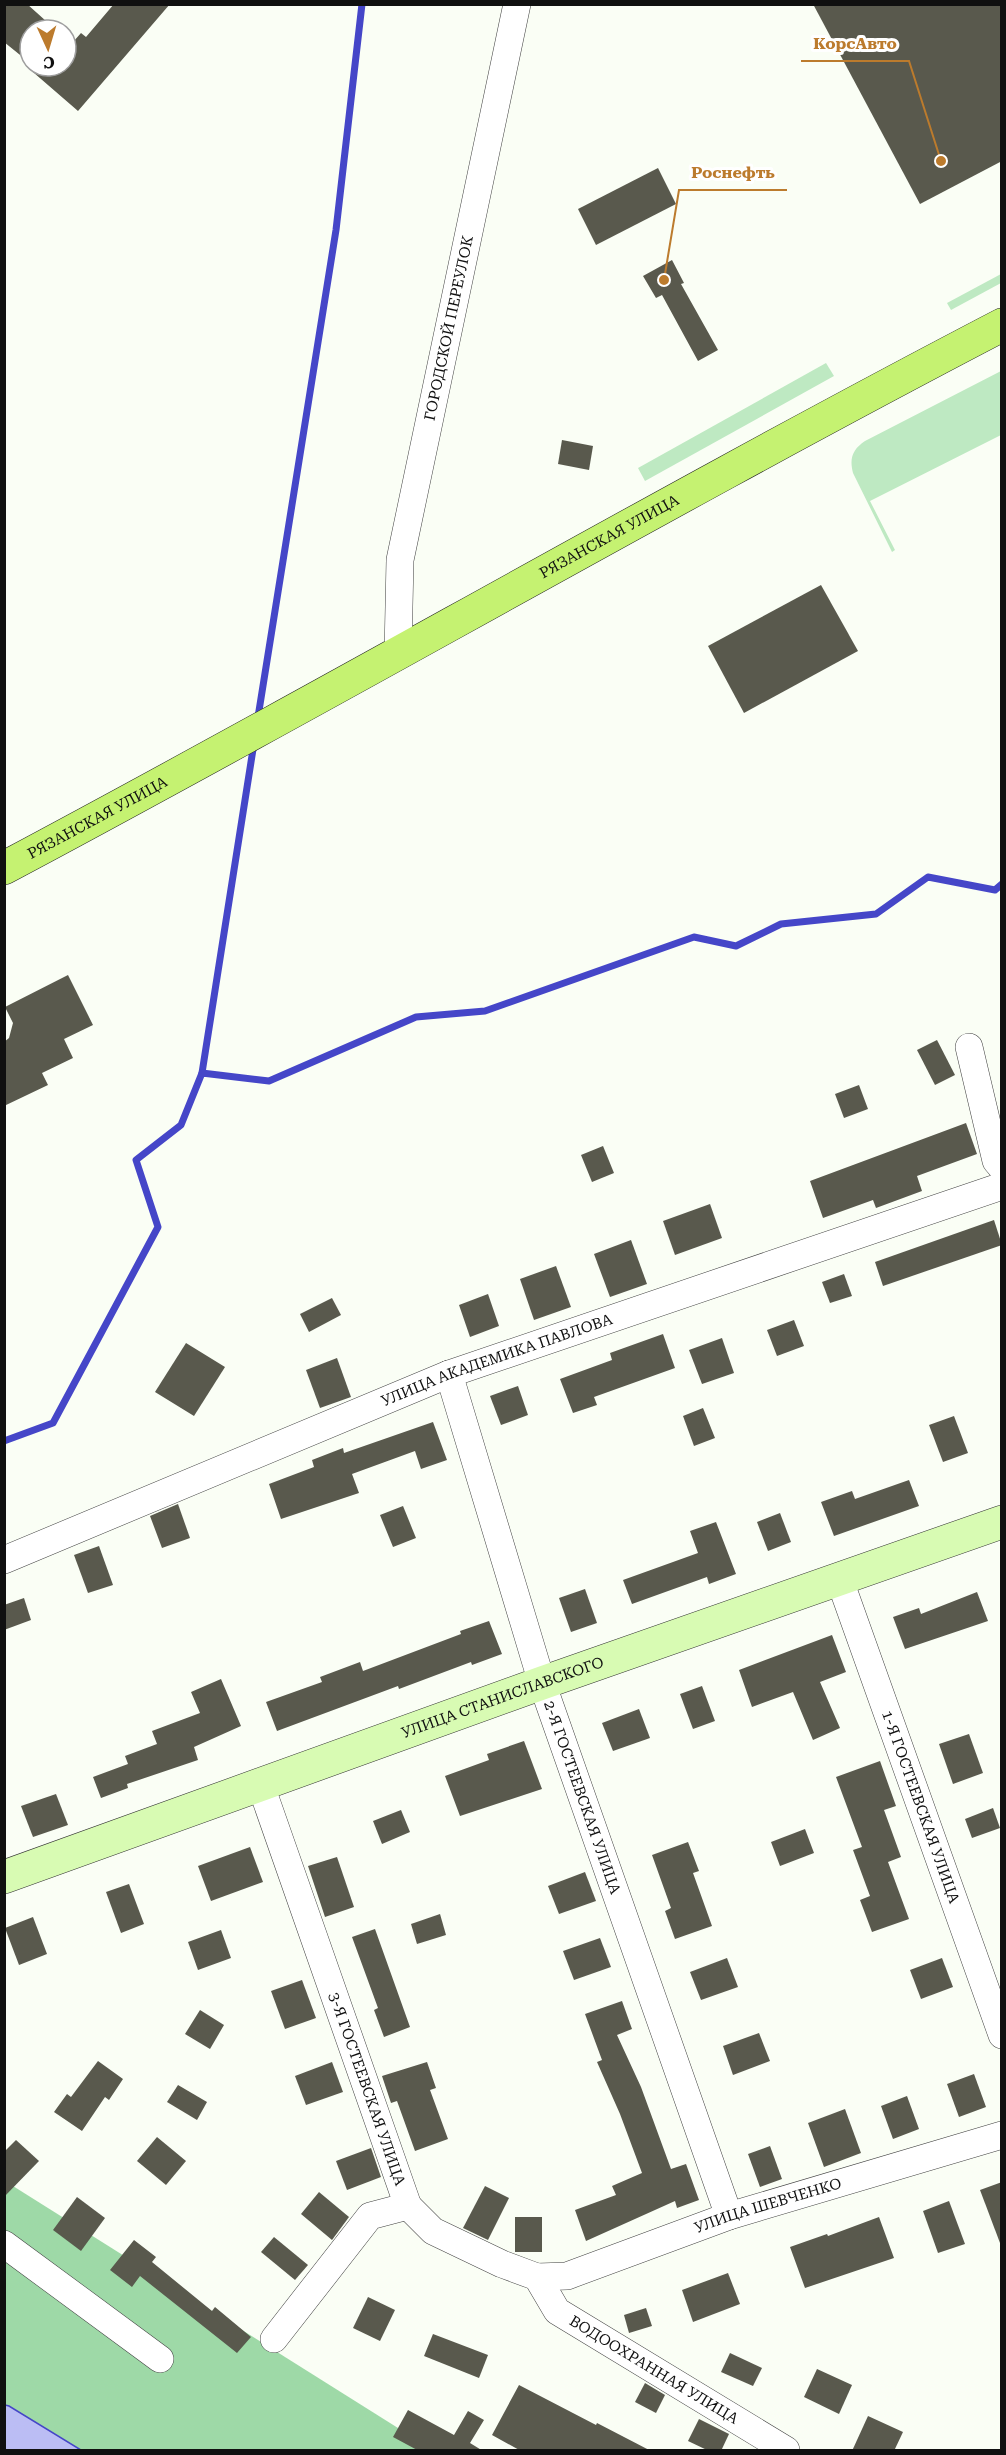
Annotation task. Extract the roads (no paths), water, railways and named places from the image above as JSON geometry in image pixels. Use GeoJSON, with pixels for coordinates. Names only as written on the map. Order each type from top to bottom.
{"type":"FeatureCollection","features":[{"type":"Feature","properties":{"kind":"main road","name":"РЯЗАНСКАЯ УЛИЦА"},"geometry":{"type":"LineString","coordinates":[[4,868],[206,761],[767,448],[1002,325]]}},
{"type":"Feature","properties":{"kind":"street","name":"ГОРОДСКОЙ ПЕРЕУЛОК"},"geometry":{"type":"LineString","coordinates":[[398,653],[400,560],[517,4]]}},
{"type":"Feature","properties":{"kind":"street"},"geometry":{"type":"LineString","coordinates":[[969,1047],[996,1161],[1002,1168]]}},
{"type":"Feature","properties":{"kind":"street","name":"УЛИЦА АКАДЕМИКА ПАВЛОВА"},"geometry":{"type":"LineString","coordinates":[[4,1560],[449,1374],[1002,1186]]}},
{"type":"Feature","properties":{"kind":"street","name":"2-Я ГОСТЕЕВСКАЯ УЛИЦА"},"geometry":{"type":"LineString","coordinates":[[449,1374],[542,1683],[729,2217]]}},
{"type":"Feature","properties":{"kind":"street","name":"УЛИЦА СТАНИСЛАВСКОГО"},"geometry":{"type":"LineString","coordinates":[[4,1877],[542,1683],[1002,1522]]}},
{"type":"Feature","properties":{"kind":"street","name":"1-Я ГОСТЕЕВСКАЯ УЛИЦА"},"geometry":{"type":"LineString","coordinates":[[839,1578],[1002,2035]]}},
{"type":"Feature","properties":{"kind":"street","name":"3-Я ГОСТЕЕВСКАЯ УЛИЦА"},"geometry":{"type":"LineString","coordinates":[[261,1786],[408,2206],[370,2216],[274,2339]]}},
{"type":"Feature","properties":{"kind":"street","name":"УЛИЦА ШЕВЧЕНКО"},"geometry":{"type":"LineString","coordinates":[[537,2277],[567,2276],[729,2217],[1002,2135]]}},
{"type":"Feature","properties":{"kind":"street"},"geometry":{"type":"LineString","coordinates":[[408,2206],[433,2231],[502,2264],[537,2277]]}},
{"type":"Feature","properties":{"kind":"street"},"geometry":{"type":"LineString","coordinates":[[4,2244],[160,2359]]}},
{"type":"Feature","properties":{"kind":"street","name":"ВОДООХРАННАЯ УЛИЦА"},"geometry":{"type":"LineString","coordinates":[[537,2277],[557,2311],[786,2451]]}},
{"type":"Feature","properties":{"kind":"water"},"geometry":{"type":"Polygon","coordinates":[[[5,2405],[9,2406],[81,2450],[5,2450],[5,2405]]]}},
{"type":"Feature","properties":{"kind":"waterway"},"geometry":{"type":"LineString","coordinates":[[258,717],[336,230],[362,4]]}},
{"type":"Feature","properties":{"kind":"waterway"},"geometry":{"type":"LineString","coordinates":[[202,1073],[254,743]]}},
{"type":"Feature","properties":{"kind":"waterway"},"geometry":{"type":"LineString","coordinates":[[4,1441],[53,1423],[158,1227],[136,1160],[181,1125],[202,1073],[269,1081],[416,1017],[485,1011],[694,937],[736,946],[781,924],[876,914],[928,877],[995,890],[1002,884]]}},
{"type":"Feature","properties":{"kind":"place","name":"КорсАвто"},"geometry":{"type":"Point","coordinates":[941,161]}},
{"type":"Feature","properties":{"kind":"place","name":"Роснефть"},"geometry":{"type":"Point","coordinates":[664,280]}}]}
